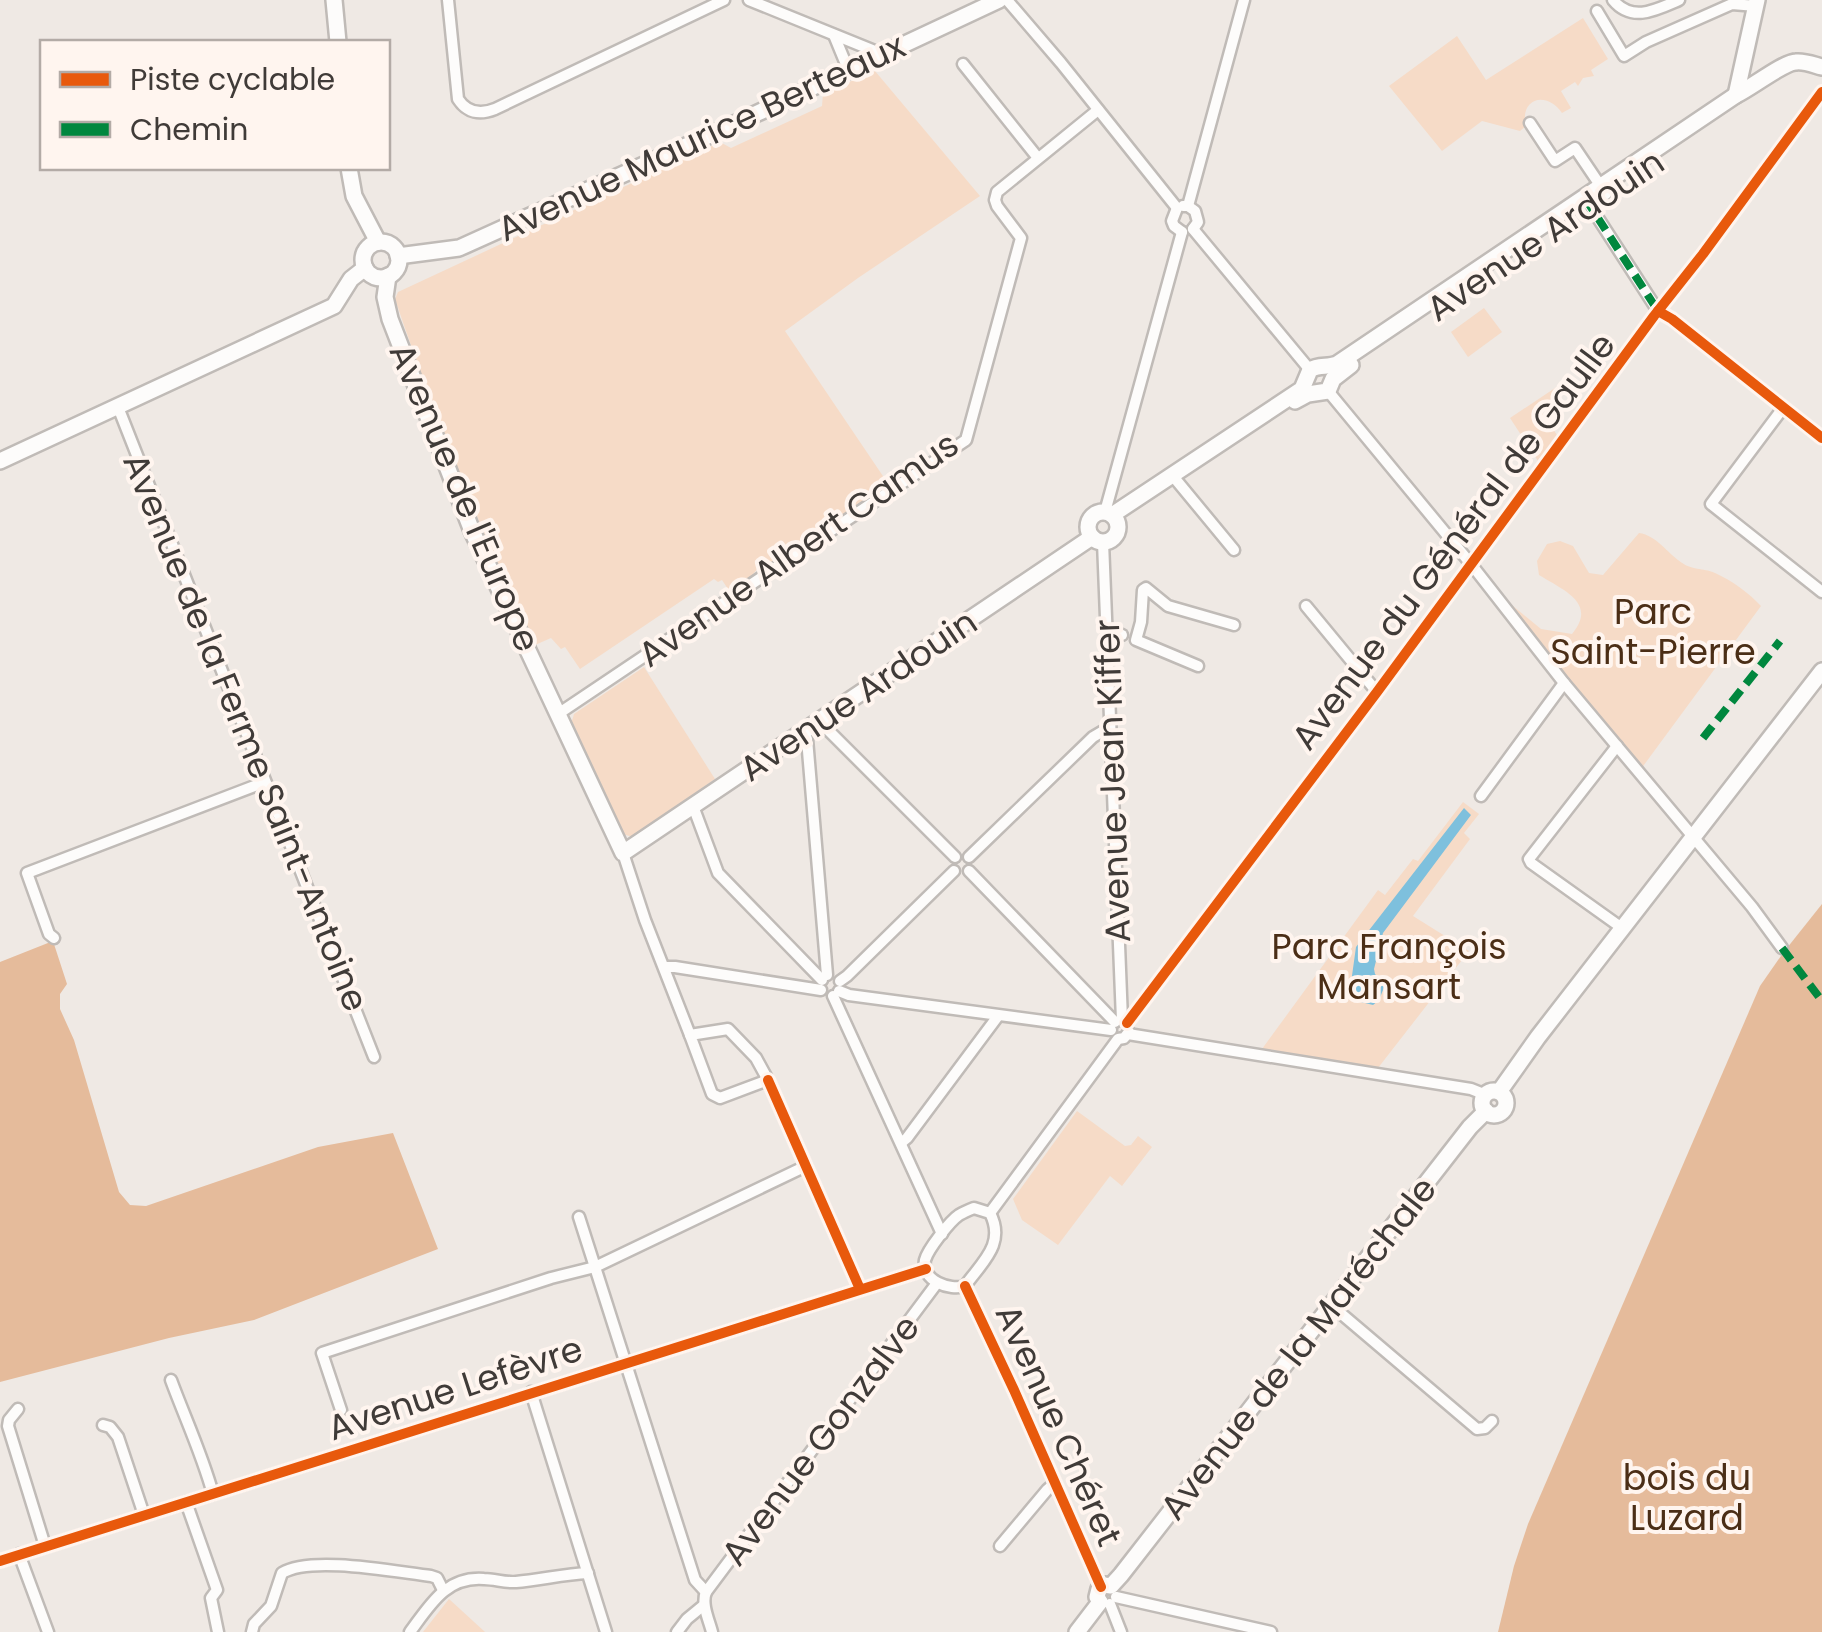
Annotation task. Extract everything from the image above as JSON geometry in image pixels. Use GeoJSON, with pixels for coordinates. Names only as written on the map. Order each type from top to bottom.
{"type":"FeatureCollection","features":[{"type":"Feature","properties":{"kind":"street"},"geometry":{"type":"LineString","coordinates":[[334,0],[338,40]]}},
{"type":"Feature","properties":{"kind":"street"},"geometry":{"type":"LineString","coordinates":[[448,0],[458,98],[464,107],[480,113],[724,0]]}},
{"type":"Feature","properties":{"kind":"street"},"geometry":{"type":"LineString","coordinates":[[750,0],[882,54]]}},
{"type":"Feature","properties":{"kind":"street","name":"Avenue Maurice Berteaux"},"geometry":{"type":"LineString","coordinates":[[398,256],[459,248],[999,0]]}},
{"type":"Feature","properties":{"kind":"street"},"geometry":{"type":"LineString","coordinates":[[1007,0],[1182,207],[1198,216],[1198,222],[1188,231],[1111,516],[1115,535],[1097,540],[1088,529],[1090,520],[1096,514],[1111,516]]}},
{"type":"Feature","properties":{"kind":"street"},"geometry":{"type":"LineString","coordinates":[[1244,0],[1182,207],[1172,221],[1174,226],[1188,231],[1320,380],[1782,948]]}},
{"type":"Feature","properties":{"kind":"street"},"geometry":{"type":"LineString","coordinates":[[1613,0],[1628,12],[1642,14],[1679,0]]}},
{"type":"Feature","properties":{"kind":"street"},"geometry":{"type":"LineString","coordinates":[[1597,11],[1624,56],[1646,42],[1732,4],[1757,3],[1736,95]]}},
{"type":"Feature","properties":{"kind":"street"},"geometry":{"type":"LineString","coordinates":[[834,35],[848,69]]}},
{"type":"Feature","properties":{"kind":"street"},"geometry":{"type":"LineString","coordinates":[[1747,53],[1753,88]]}},
{"type":"Feature","properties":{"kind":"street","name":"Avenue Ardouin"},"geometry":{"type":"LineString","coordinates":[[1111,516],[1176,481],[1302,396],[1370,343],[1587,202],[1736,95],[1753,88],[1789,62],[1820,68]]}},
{"type":"Feature","properties":{"kind":"street"},"geometry":{"type":"LineString","coordinates":[[963,64],[1038,158]]}},
{"type":"Feature","properties":{"kind":"street","name":"Avenue Ardouin"},"geometry":{"type":"LineString","coordinates":[[1604,190],[1729,111],[1753,88]]}},
{"type":"Feature","properties":{"kind":"street","name":"Avenue du Général de Gaulle"},"geometry":{"type":"LineString","coordinates":[[990,1213],[1120,1028],[1377,692],[1822,92]]}},
{"type":"Feature","properties":{"kind":"street","name":"Avenue Albert Camus"},"geometry":{"type":"LineString","coordinates":[[558,714],[966,440],[1021,238],[997,206],[997,192],[1098,110]]}},
{"type":"Feature","properties":{"kind":"street"},"geometry":{"type":"LineString","coordinates":[[1530,123],[1555,161],[1576,148],[1604,190]]}},
{"type":"Feature","properties":{"kind":"street"},"geometry":{"type":"LineString","coordinates":[[349,170],[354,196],[378,242],[393,247],[398,256],[396,270],[388,276],[372,276],[365,268],[365,252],[378,242]]}},
{"type":"Feature","properties":{"kind":"street"},"geometry":{"type":"LineString","coordinates":[[1587,202],[1658,311],[1822,438]]}},
{"type":"Feature","properties":{"kind":"street"},"geometry":{"type":"LineString","coordinates":[[0,461],[334,306],[351,280],[365,268]]}},
{"type":"Feature","properties":{"kind":"street","name":"Avenue de l'Europe"},"geometry":{"type":"LineString","coordinates":[[388,276],[390,320],[470,524],[624,854]]}},
{"type":"Feature","properties":{"kind":"street","name":"Avenue Ardouin"},"geometry":{"type":"LineString","coordinates":[[1111,516],[1320,380]]}},
{"type":"Feature","properties":{"kind":"street","name":"Avenue de la Ferme Saint-Antoine"},"geometry":{"type":"LineString","coordinates":[[118,407],[374,1057]]}},
{"type":"Feature","properties":{"kind":"street"},"geometry":{"type":"LineString","coordinates":[[1784,408],[1711,504],[1822,592]]}},
{"type":"Feature","properties":{"kind":"street"},"geometry":{"type":"LineString","coordinates":[[1176,481],[1234,550]]}},
{"type":"Feature","properties":{"kind":"street","name":"Avenue Ardouin"},"geometry":{"type":"LineString","coordinates":[[624,854],[802,732],[1097,540]]}},
{"type":"Feature","properties":{"kind":"street","name":"Avenue Jean Kiffer"},"geometry":{"type":"LineString","coordinates":[[1097,540],[1106,628],[1120,1028]]}},
{"type":"Feature","properties":{"kind":"street"},"geometry":{"type":"LineString","coordinates":[[1198,666],[1136,640],[1142,622],[1143,590],[1151,590],[1168,606],[1234,625]]}},
{"type":"Feature","properties":{"kind":"street"},"geometry":{"type":"LineString","coordinates":[[1306,606],[1377,692]]}},
{"type":"Feature","properties":{"kind":"street"},"geometry":{"type":"LineString","coordinates":[[1106,628],[1122,634]]}},
{"type":"Feature","properties":{"kind":"street","name":"Avenue de la Maréchale"},"geometry":{"type":"LineString","coordinates":[[1076,1632],[1822,670]]}},
{"type":"Feature","properties":{"kind":"street"},"geometry":{"type":"LineString","coordinates":[[1481,796],[1564,683]]}},
{"type":"Feature","properties":{"kind":"street"},"geometry":{"type":"LineString","coordinates":[[819,721],[955,858]]}},
{"type":"Feature","properties":{"kind":"street"},"geometry":{"type":"LineString","coordinates":[[968,857],[1110,726]]}},
{"type":"Feature","properties":{"kind":"street"},"geometry":{"type":"LineString","coordinates":[[802,732],[806,739],[826,995],[838,989],[954,870]]}},
{"type":"Feature","properties":{"kind":"street"},"geometry":{"type":"LineString","coordinates":[[1617,746],[1529,859],[1622,928]]}},
{"type":"Feature","properties":{"kind":"street"},"geometry":{"type":"LineString","coordinates":[[54,938],[49,934],[27,873],[266,782]]}},
{"type":"Feature","properties":{"kind":"street"},"geometry":{"type":"LineString","coordinates":[[693,806],[718,872],[823,982]]}},
{"type":"Feature","properties":{"kind":"street"},"geometry":{"type":"LineString","coordinates":[[624,854],[645,920],[712,1094],[720,1098],[768,1080]]}},
{"type":"Feature","properties":{"kind":"street"},"geometry":{"type":"LineString","coordinates":[[964,854],[968,857],[972,861],[969,871],[959,874],[954,870],[955,858],[964,854]]}},
{"type":"Feature","properties":{"kind":"street"},"geometry":{"type":"LineString","coordinates":[[969,871],[1120,1028]]}},
{"type":"Feature","properties":{"kind":"street"},"geometry":{"type":"LineString","coordinates":[[664,967],[823,982],[834,976],[942,1234]]}},
{"type":"Feature","properties":{"kind":"street"},"geometry":{"type":"LineString","coordinates":[[838,989],[998,1016],[1120,1028],[1470,1088],[1490,1099]]}},
{"type":"Feature","properties":{"kind":"street"},"geometry":{"type":"LineString","coordinates":[[901,1143],[998,1016]]}},
{"type":"Feature","properties":{"kind":"street"},"geometry":{"type":"LineString","coordinates":[[690,1035],[728,1029],[756,1058],[860,1289]]}},
{"type":"Feature","properties":{"kind":"street"},"geometry":{"type":"LineString","coordinates":[[341,1410],[322,1353],[595,1267],[806,1166]]}},
{"type":"Feature","properties":{"kind":"street"},"geometry":{"type":"LineString","coordinates":[[974,1208],[990,1213],[997,1234],[993,1247],[965,1286],[949,1288],[937,1283],[925,1260],[942,1234],[955,1218],[974,1208]]}},
{"type":"Feature","properties":{"kind":"street"},"geometry":{"type":"LineString","coordinates":[[578,1217],[695,1580],[705,1598],[712,1632]]}},
{"type":"Feature","properties":{"kind":"street","name":"Avenue Lefèvre"},"geometry":{"type":"LineString","coordinates":[[0,1561],[926,1268]]}},
{"type":"Feature","properties":{"kind":"street","name":"Avenue Gonzalve"},"geometry":{"type":"LineString","coordinates":[[677,1632],[937,1283]]}},
{"type":"Feature","properties":{"kind":"street","name":"Avenue Chéret"},"geometry":{"type":"LineString","coordinates":[[965,1286],[1121,1632]]}},
{"type":"Feature","properties":{"kind":"street"},"geometry":{"type":"LineString","coordinates":[[1331,1305],[1477,1429],[1485,1428],[1492,1420]]}},
{"type":"Feature","properties":{"kind":"street"},"geometry":{"type":"LineString","coordinates":[[171,1380],[197,1441],[213,1494]]}},
{"type":"Feature","properties":{"kind":"street"},"geometry":{"type":"LineString","coordinates":[[531,1392],[606,1632]]}},
{"type":"Feature","properties":{"kind":"street"},"geometry":{"type":"LineString","coordinates":[[18,1408],[8,1426],[45,1546]]}},
{"type":"Feature","properties":{"kind":"street"},"geometry":{"type":"LineString","coordinates":[[104,1424],[118,1437],[144,1516]]}},
{"type":"Feature","properties":{"kind":"street"},"geometry":{"type":"LineString","coordinates":[[1000,1546],[1056,1483]]}},
{"type":"Feature","properties":{"kind":"street"},"geometry":{"type":"LineString","coordinates":[[186,1502],[217,1590],[211,1598],[218,1632]]}},
{"type":"Feature","properties":{"kind":"street"},"geometry":{"type":"LineString","coordinates":[[18,1554],[48,1632]]}},
{"type":"Feature","properties":{"kind":"street"},"geometry":{"type":"LineString","coordinates":[[252,1632],[254,1624],[272,1606],[282,1573],[290,1568],[345,1566],[431,1576],[437,1578],[444,1590]]}},
{"type":"Feature","properties":{"kind":"street"},"geometry":{"type":"LineString","coordinates":[[410,1632],[436,1596],[467,1579],[509,1582],[588,1573]]}},
{"type":"Feature","properties":{"kind":"street"},"geometry":{"type":"LineString","coordinates":[[1107,1595],[1271,1632]]}},
{"type":"Feature","properties":{"kind":"green space"},"geometry":{"type":"Polygon","coordinates":[[[1583,18],[1608,59],[1591,70],[1594,76],[1561,91],[1571,108],[1562,113],[1542,100],[1530,104],[1526,109],[1526,126],[1520,131],[1482,121],[1442,151],[1389,86],[1457,36],[1486,80],[1583,18]]]}},
{"type":"Feature","properties":{"kind":"green space"},"geometry":{"type":"Polygon","coordinates":[[[875,71],[980,196],[785,331],[889,485],[770,565],[758,568],[730,592],[722,580],[714,579],[580,669],[565,647],[561,649],[551,638],[535,645],[443,431],[395,299],[398,292],[720,142],[731,148],[822,106],[823,93],[875,71]]]}},
{"type":"Feature","properties":{"kind":"green space"},"geometry":{"type":"Polygon","coordinates":[[[1484,308],[1502,332],[1468,357],[1451,332],[1484,308]]]}},
{"type":"Feature","properties":{"kind":"green space"},"geometry":{"type":"Polygon","coordinates":[[[1564,382],[1567,388],[1539,408],[1557,435],[1538,461],[1510,418],[1564,382]]]}},
{"type":"Feature","properties":{"kind":"green space","name":"Parc Saint-Pierre"},"geometry":{"type":"Polygon","coordinates":[[[1639,533],[1655,540],[1683,564],[1727,579],[1761,606],[1641,769],[1504,606],[1507,601],[1541,629],[1572,634],[1579,623],[1579,606],[1567,592],[1539,575],[1537,561],[1547,544],[1560,541],[1573,546],[1589,573],[1603,575],[1639,533]]]}},
{"type":"Feature","properties":{"kind":"green space"},"geometry":{"type":"Polygon","coordinates":[[[644,667],[715,779],[633,837],[622,834],[571,724],[574,714],[644,667]]]}},
{"type":"Feature","properties":{"kind":"green space","name":"Parc François Mansart"},"geometry":{"type":"Polygon","coordinates":[[[1463,802],[1479,814],[1464,833],[1470,839],[1413,916],[1469,951],[1378,1068],[1262,1049],[1378,890],[1385,895],[1413,859],[1418,861],[1463,802]]]}},
{"type":"Feature","properties":{"kind":"green space","name":"bois du Luzard"},"geometry":{"type":"Polygon","coordinates":[[[1822,904],[1822,1632],[1498,1632],[1528,1524],[1760,986],[1822,904]]]}},
{"type":"Feature","properties":{"kind":"green space"},"geometry":{"type":"Polygon","coordinates":[[[53,941],[67,984],[60,994],[60,1009],[74,1040],[119,1192],[130,1205],[146,1206],[318,1147],[393,1133],[438,1249],[254,1320],[0,1382],[0,962],[53,941]]]}},
{"type":"Feature","properties":{"kind":"green space"},"geometry":{"type":"Polygon","coordinates":[[[1077,1111],[1125,1146],[1138,1136],[1152,1147],[1122,1186],[1110,1176],[1058,1245],[1022,1220],[1013,1199],[1077,1111]]]}},
{"type":"Feature","properties":{"kind":"green space"},"geometry":{"type":"Polygon","coordinates":[[[449,1599],[485,1632],[423,1632],[449,1599]]]}},
{"type":"Feature","properties":{"kind":"water"},"geometry":{"type":"Polygon","coordinates":[[[1464,808],[1471,815],[1383,933],[1374,969],[1385,985],[1379,1000],[1373,1005],[1357,1001],[1350,990],[1356,947],[1464,808]]]}},
{"type":"Feature","properties":{"kind":"marked path"},"geometry":{"type":"LineString","coordinates":[[1585,198],[1658,311],[1654,315]]}},
{"type":"Feature","properties":{"kind":"marked path"},"geometry":{"type":"LineString","coordinates":[[1703,738],[1780,641]]}},
{"type":"Feature","properties":{"kind":"marked path"},"geometry":{"type":"LineString","coordinates":[[1782,948],[1822,1001]]}},
{"type":"Feature","properties":{"kind":"cycle path"},"geometry":{"type":"LineString","coordinates":[[1127,1023],[1822,92]]}},
{"type":"Feature","properties":{"kind":"cycle path"},"geometry":{"type":"LineString","coordinates":[[1658,311],[1822,438]]}},
{"type":"Feature","properties":{"kind":"cycle path"},"geometry":{"type":"LineString","coordinates":[[768,1080],[860,1289]]}},
{"type":"Feature","properties":{"kind":"cycle path"},"geometry":{"type":"LineString","coordinates":[[0,1561],[926,1269]]}},
{"type":"Feature","properties":{"kind":"cycle path"},"geometry":{"type":"LineString","coordinates":[[965,1286],[1101,1587]]}}]}
